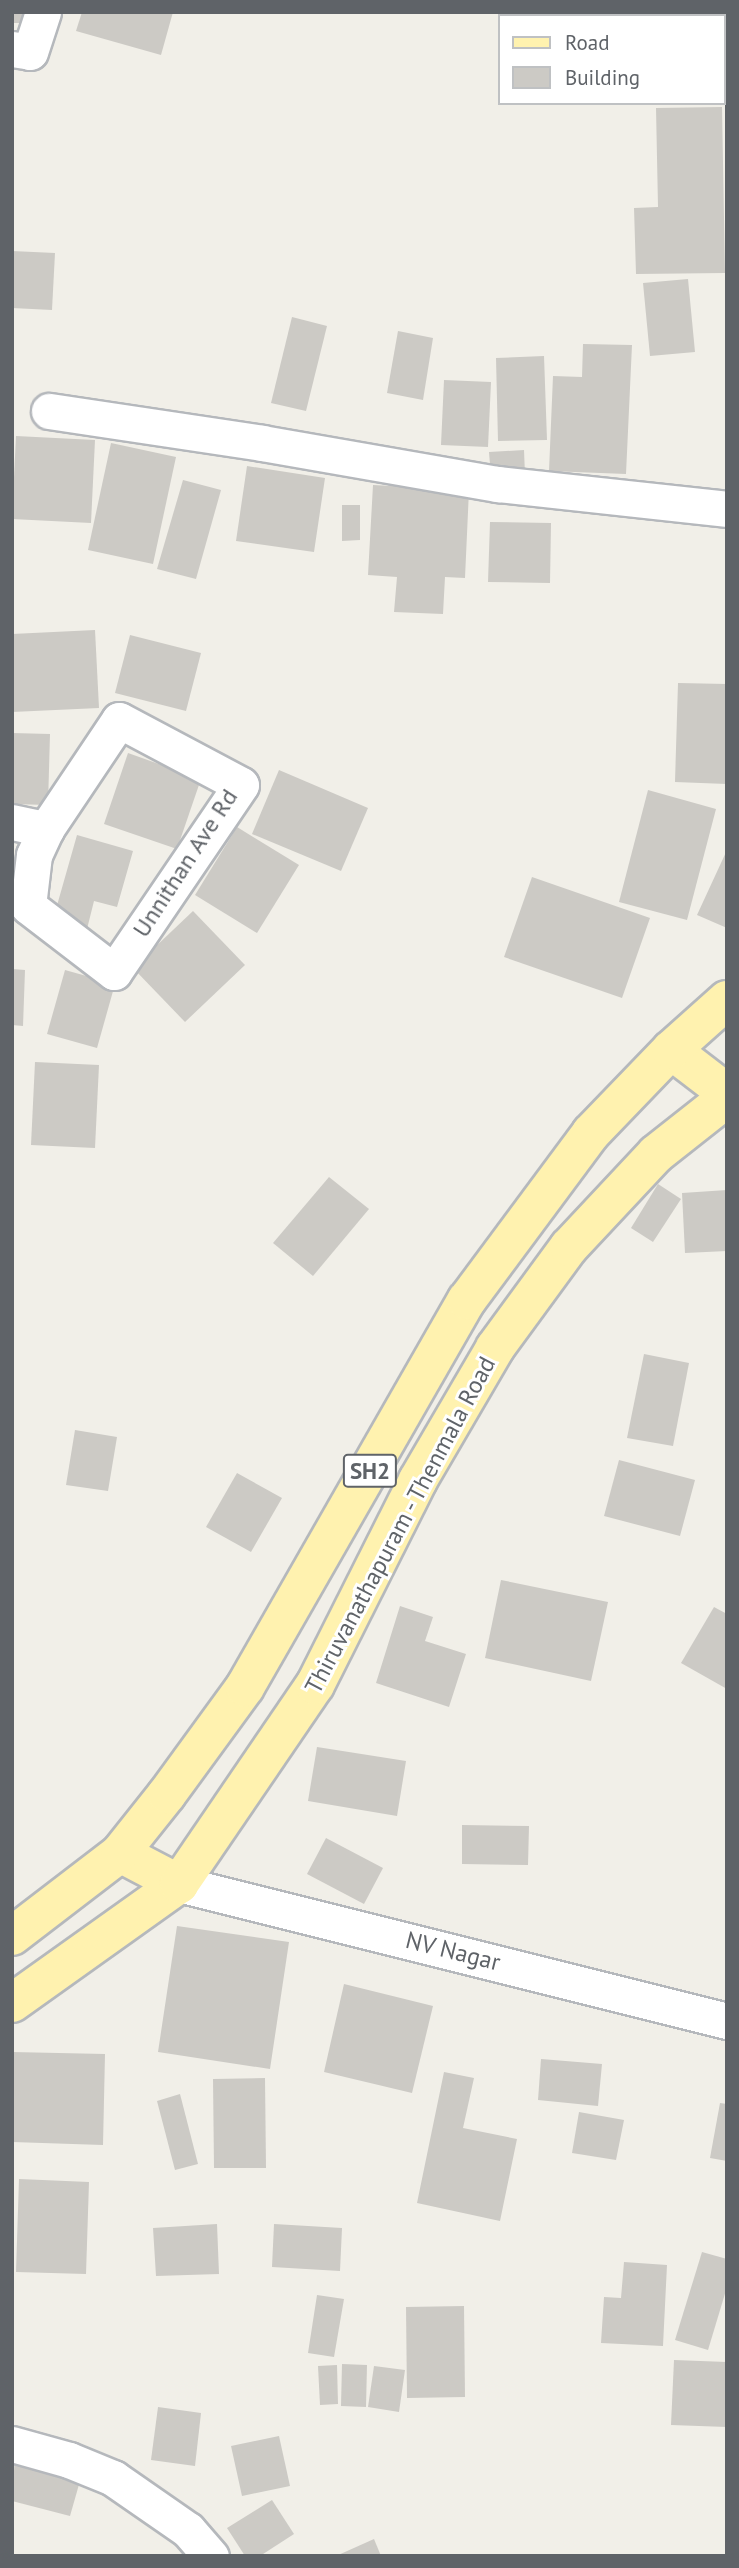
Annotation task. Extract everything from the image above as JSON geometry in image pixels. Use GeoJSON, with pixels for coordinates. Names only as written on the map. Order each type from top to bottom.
{"type":"FeatureCollection","features":[{"type":"Feature","properties":{"kind":"main road","name":"Thiruvanathapuram - Thenmala Road"},"geometry":{"type":"LineString","coordinates":[[12,1936],[120,1853],[167,1794],[245,1687],[467,1300],[591,1133],[671,1050],[727,1000]]}},
{"type":"Feature","properties":{"kind":"main road"},"geometry":{"type":"LineString","coordinates":[[671,1050],[727,1093]]}},
{"type":"Feature","properties":{"kind":"main road","name":"Thiruvanathapuram - Thenmala Road"},"geometry":{"type":"LineString","coordinates":[[12,2003],[179,1884],[315,1685],[418,1480],[495,1348],[569,1247],[656,1154],[727,1098]]}},
{"type":"Feature","properties":{"kind":"main road"},"geometry":{"type":"LineString","coordinates":[[120,1853],[179,1884]]}},
{"type":"Feature","properties":{"kind":"street"},"geometry":{"type":"LineString","coordinates":[[12,49],[30,52],[44,12]]}},
{"type":"Feature","properties":{"kind":"street"},"geometry":{"type":"LineString","coordinates":[[49,411],[499,484],[727,509]]}},
{"type":"Feature","properties":{"kind":"street","name":"Unnithan Ave Rd"},"geometry":{"type":"LineString","coordinates":[[119,720],[241,785],[114,972],[28,906],[34,855],[46,829],[119,720]]}},
{"type":"Feature","properties":{"kind":"street"},"geometry":{"type":"LineString","coordinates":[[12,822],[46,829]]}},
{"type":"Feature","properties":{"kind":"street","name":"NV Nagar"},"geometry":{"type":"LineString","coordinates":[[179,1884],[727,2021]]}},
{"type":"Feature","properties":{"kind":"street"},"geometry":{"type":"LineString","coordinates":[[12,2444],[69,2460],[113,2478],[188,2530],[212,2556]]}},
{"type":"Feature","properties":{"kind":"building"},"geometry":{"type":"Polygon","coordinates":[[[12,12],[24,12],[22,23],[12,23],[12,12]]]}},
{"type":"Feature","properties":{"kind":"building"},"geometry":{"type":"Polygon","coordinates":[[[82,12],[173,12],[161,55],[76,31],[82,12]]]}},
{"type":"Feature","properties":{"kind":"building"},"geometry":{"type":"Polygon","coordinates":[[[727,12],[727,92],[725,14],[691,14],[727,12]]]}},
{"type":"Feature","properties":{"kind":"building"},"geometry":{"type":"Polygon","coordinates":[[[722,107],[725,273],[636,274],[634,208],[658,207],[656,108],[722,107]]]}},
{"type":"Feature","properties":{"kind":"building"},"geometry":{"type":"Polygon","coordinates":[[[12,251],[55,253],[52,310],[12,308],[12,251]]]}},
{"type":"Feature","properties":{"kind":"building"},"geometry":{"type":"Polygon","coordinates":[[[688,279],[695,352],[650,356],[643,283],[688,279]]]}},
{"type":"Feature","properties":{"kind":"building"},"geometry":{"type":"Polygon","coordinates":[[[292,317],[327,326],[306,411],[271,403],[292,317]]]}},
{"type":"Feature","properties":{"kind":"building"},"geometry":{"type":"Polygon","coordinates":[[[398,331],[433,338],[423,400],[387,393],[398,331]]]}},
{"type":"Feature","properties":{"kind":"building"},"geometry":{"type":"Polygon","coordinates":[[[583,344],[632,345],[626,474],[549,471],[553,376],[582,377],[583,344]]]}},
{"type":"Feature","properties":{"kind":"building"},"geometry":{"type":"Polygon","coordinates":[[[544,356],[547,440],[498,441],[496,358],[544,356]]]}},
{"type":"Feature","properties":{"kind":"building"},"geometry":{"type":"Polygon","coordinates":[[[444,380],[491,382],[488,447],[441,445],[444,380]]]}},
{"type":"Feature","properties":{"kind":"building"},"geometry":{"type":"Polygon","coordinates":[[[16,436],[95,440],[91,523],[12,519],[16,436]]]}},
{"type":"Feature","properties":{"kind":"building"},"geometry":{"type":"Polygon","coordinates":[[[111,443],[176,457],[153,564],[88,550],[111,443]]]}},
{"type":"Feature","properties":{"kind":"building"},"geometry":{"type":"Polygon","coordinates":[[[524,450],[525,475],[491,477],[489,452],[524,450]]]}},
{"type":"Feature","properties":{"kind":"building"},"geometry":{"type":"Polygon","coordinates":[[[247,466],[325,478],[314,552],[236,541],[247,466]]]}},
{"type":"Feature","properties":{"kind":"building"},"geometry":{"type":"Polygon","coordinates":[[[183,480],[221,490],[196,579],[157,569],[183,480]]]}},
{"type":"Feature","properties":{"kind":"building"},"geometry":{"type":"Polygon","coordinates":[[[373,485],[469,490],[465,578],[445,577],[443,614],[394,612],[397,577],[368,575],[373,485]]]}},
{"type":"Feature","properties":{"kind":"building"},"geometry":{"type":"Polygon","coordinates":[[[342,505],[360,505],[360,540],[342,541],[342,505]]]}},
{"type":"Feature","properties":{"kind":"building"},"geometry":{"type":"Polygon","coordinates":[[[490,522],[551,523],[550,583],[488,582],[490,522]]]}},
{"type":"Feature","properties":{"kind":"building"},"geometry":{"type":"Polygon","coordinates":[[[95,630],[99,708],[12,712],[12,634],[95,630]]]}},
{"type":"Feature","properties":{"kind":"building"},"geometry":{"type":"Polygon","coordinates":[[[130,635],[201,653],[186,711],[115,693],[130,635]]]}},
{"type":"Feature","properties":{"kind":"building"},"geometry":{"type":"Polygon","coordinates":[[[678,683],[727,684],[727,784],[675,782],[678,683]]]}},
{"type":"Feature","properties":{"kind":"building"},"geometry":{"type":"Polygon","coordinates":[[[12,733],[50,734],[48,805],[12,804],[12,733]]]}},
{"type":"Feature","properties":{"kind":"building"},"geometry":{"type":"Polygon","coordinates":[[[128,753],[201,779],[177,849],[104,824],[128,753]]]}},
{"type":"Feature","properties":{"kind":"building"},"geometry":{"type":"Polygon","coordinates":[[[279,770],[368,808],[341,871],[252,834],[279,770]]]}},
{"type":"Feature","properties":{"kind":"building"},"geometry":{"type":"Polygon","coordinates":[[[648,790],[716,809],[687,920],[619,902],[648,790]]]}},
{"type":"Feature","properties":{"kind":"building"},"geometry":{"type":"Polygon","coordinates":[[[237,827],[299,865],[257,933],[195,895],[237,827]]]}},
{"type":"Feature","properties":{"kind":"building"},"geometry":{"type":"Polygon","coordinates":[[[77,835],[133,851],[117,907],[94,901],[86,933],[52,923],[77,835]]]}},
{"type":"Feature","properties":{"kind":"building"},"geometry":{"type":"Polygon","coordinates":[[[727,850],[727,928],[697,915],[727,850]]]}},
{"type":"Feature","properties":{"kind":"building"},"geometry":{"type":"Polygon","coordinates":[[[532,877],[650,918],[622,998],[504,957],[532,877]]]}},
{"type":"Feature","properties":{"kind":"building"},"geometry":{"type":"Polygon","coordinates":[[[193,911],[245,965],[185,1022],[133,968],[193,911]]]}},
{"type":"Feature","properties":{"kind":"building"},"geometry":{"type":"Polygon","coordinates":[[[12,969],[25,970],[23,1026],[12,1025],[12,969]]]}},
{"type":"Feature","properties":{"kind":"building"},"geometry":{"type":"Polygon","coordinates":[[[65,970],[115,984],[97,1048],[47,1034],[65,970]]]}},
{"type":"Feature","properties":{"kind":"building"},"geometry":{"type":"Polygon","coordinates":[[[35,1062],[99,1065],[95,1148],[31,1145],[35,1062]]]}},
{"type":"Feature","properties":{"kind":"building"},"geometry":{"type":"Polygon","coordinates":[[[329,1177],[369,1209],[313,1276],[273,1243],[329,1177]]]}},
{"type":"Feature","properties":{"kind":"building"},"geometry":{"type":"Polygon","coordinates":[[[658,1184],[681,1199],[653,1242],[631,1228],[658,1184]]]}},
{"type":"Feature","properties":{"kind":"building"},"geometry":{"type":"Polygon","coordinates":[[[727,1190],[727,1251],[685,1253],[682,1193],[727,1190]]]}},
{"type":"Feature","properties":{"kind":"building"},"geometry":{"type":"Polygon","coordinates":[[[644,1354],[689,1363],[673,1446],[627,1438],[644,1354]]]}},
{"type":"Feature","properties":{"kind":"building"},"geometry":{"type":"Polygon","coordinates":[[[75,1430],[117,1437],[108,1491],[66,1485],[75,1430]]]}},
{"type":"Feature","properties":{"kind":"building"},"geometry":{"type":"Polygon","coordinates":[[[619,1460],[695,1480],[680,1536],[604,1516],[619,1460]]]}},
{"type":"Feature","properties":{"kind":"building"},"geometry":{"type":"Polygon","coordinates":[[[237,1473],[282,1498],[251,1552],[206,1527],[237,1473]]]}},
{"type":"Feature","properties":{"kind":"building"},"geometry":{"type":"Polygon","coordinates":[[[501,1580],[608,1602],[591,1681],[485,1658],[501,1580]]]}},
{"type":"Feature","properties":{"kind":"building"},"geometry":{"type":"Polygon","coordinates":[[[400,1606],[433,1617],[425,1641],[466,1654],[449,1707],[376,1683],[400,1606]]]}},
{"type":"Feature","properties":{"kind":"building"},"geometry":{"type":"Polygon","coordinates":[[[714,1607],[727,1614],[727,1689],[681,1663],[714,1607]]]}},
{"type":"Feature","properties":{"kind":"building"},"geometry":{"type":"Polygon","coordinates":[[[317,1747],[406,1761],[397,1816],[308,1801],[317,1747]]]}},
{"type":"Feature","properties":{"kind":"building"},"geometry":{"type":"Polygon","coordinates":[[[462,1825],[529,1826],[528,1865],[462,1864],[462,1825]]]}},
{"type":"Feature","properties":{"kind":"building"},"geometry":{"type":"Polygon","coordinates":[[[326,1838],[383,1868],[364,1904],[307,1874],[326,1838]]]}},
{"type":"Feature","properties":{"kind":"building"},"geometry":{"type":"Polygon","coordinates":[[[177,1926],[289,1942],[270,2069],[158,2052],[177,1926]]]}},
{"type":"Feature","properties":{"kind":"building"},"geometry":{"type":"Polygon","coordinates":[[[344,1984],[433,2006],[412,2093],[324,2072],[344,1984]]]}},
{"type":"Feature","properties":{"kind":"building"},"geometry":{"type":"Polygon","coordinates":[[[12,2052],[105,2054],[103,2145],[12,2142],[12,2052]]]}},
{"type":"Feature","properties":{"kind":"building"},"geometry":{"type":"Polygon","coordinates":[[[541,2059],[602,2064],[598,2106],[538,2100],[541,2059]]]}},
{"type":"Feature","properties":{"kind":"building"},"geometry":{"type":"Polygon","coordinates":[[[444,2072],[474,2078],[463,2128],[517,2139],[500,2221],[417,2203],[444,2072]]]}},
{"type":"Feature","properties":{"kind":"building"},"geometry":{"type":"Polygon","coordinates":[[[265,2078],[266,2168],[214,2168],[213,2079],[265,2078]]]}},
{"type":"Feature","properties":{"kind":"building"},"geometry":{"type":"Polygon","coordinates":[[[180,2094],[198,2164],[175,2170],[157,2101],[180,2094]]]}},
{"type":"Feature","properties":{"kind":"building"},"geometry":{"type":"Polygon","coordinates":[[[720,2103],[727,2104],[727,2161],[710,2158],[720,2103]]]}},
{"type":"Feature","properties":{"kind":"building"},"geometry":{"type":"Polygon","coordinates":[[[579,2112],[624,2120],[616,2160],[572,2153],[579,2112]]]}},
{"type":"Feature","properties":{"kind":"building"},"geometry":{"type":"Polygon","coordinates":[[[19,2179],[89,2182],[86,2274],[16,2272],[19,2179]]]}},
{"type":"Feature","properties":{"kind":"building"},"geometry":{"type":"Polygon","coordinates":[[[217,2224],[219,2274],[156,2276],[153,2228],[217,2224]]]}},
{"type":"Feature","properties":{"kind":"building"},"geometry":{"type":"Polygon","coordinates":[[[274,2224],[342,2228],[340,2271],[272,2267],[274,2224]]]}},
{"type":"Feature","properties":{"kind":"building"},"geometry":{"type":"Polygon","coordinates":[[[702,2252],[727,2259],[727,2287],[708,2350],[675,2340],[702,2252]]]}},
{"type":"Feature","properties":{"kind":"building"},"geometry":{"type":"Polygon","coordinates":[[[624,2262],[667,2265],[663,2346],[601,2343],[604,2297],[621,2298],[624,2262]]]}},
{"type":"Feature","properties":{"kind":"building"},"geometry":{"type":"Polygon","coordinates":[[[317,2295],[344,2299],[334,2357],[308,2353],[317,2295]]]}},
{"type":"Feature","properties":{"kind":"building"},"geometry":{"type":"Polygon","coordinates":[[[464,2306],[465,2397],[407,2398],[406,2307],[464,2306]]]}},
{"type":"Feature","properties":{"kind":"building"},"geometry":{"type":"Polygon","coordinates":[[[674,2360],[727,2362],[727,2427],[671,2425],[674,2360]]]}},
{"type":"Feature","properties":{"kind":"building"},"geometry":{"type":"Polygon","coordinates":[[[342,2364],[367,2365],[366,2407],[341,2406],[342,2364]]]}},
{"type":"Feature","properties":{"kind":"building"},"geometry":{"type":"Polygon","coordinates":[[[337,2365],[338,2404],[320,2405],[318,2366],[337,2365]]]}},
{"type":"Feature","properties":{"kind":"building"},"geometry":{"type":"Polygon","coordinates":[[[374,2366],[405,2370],[399,2412],[368,2407],[374,2366]]]}},
{"type":"Feature","properties":{"kind":"building"},"geometry":{"type":"Polygon","coordinates":[[[158,2407],[201,2413],[195,2466],[151,2460],[158,2407]]]}},
{"type":"Feature","properties":{"kind":"building"},"geometry":{"type":"Polygon","coordinates":[[[279,2436],[290,2486],[242,2496],[231,2446],[279,2436]]]}},
{"type":"Feature","properties":{"kind":"building"},"geometry":{"type":"Polygon","coordinates":[[[15,2456],[82,2474],[70,2516],[12,2501],[15,2456]]]}},
{"type":"Feature","properties":{"kind":"building"},"geometry":{"type":"Polygon","coordinates":[[[272,2500],[294,2534],[260,2556],[245,2556],[227,2528],[272,2500]]]}},
{"type":"Feature","properties":{"kind":"building"},"geometry":{"type":"Polygon","coordinates":[[[374,2539],[381,2556],[336,2556],[374,2539]]]}}]}
